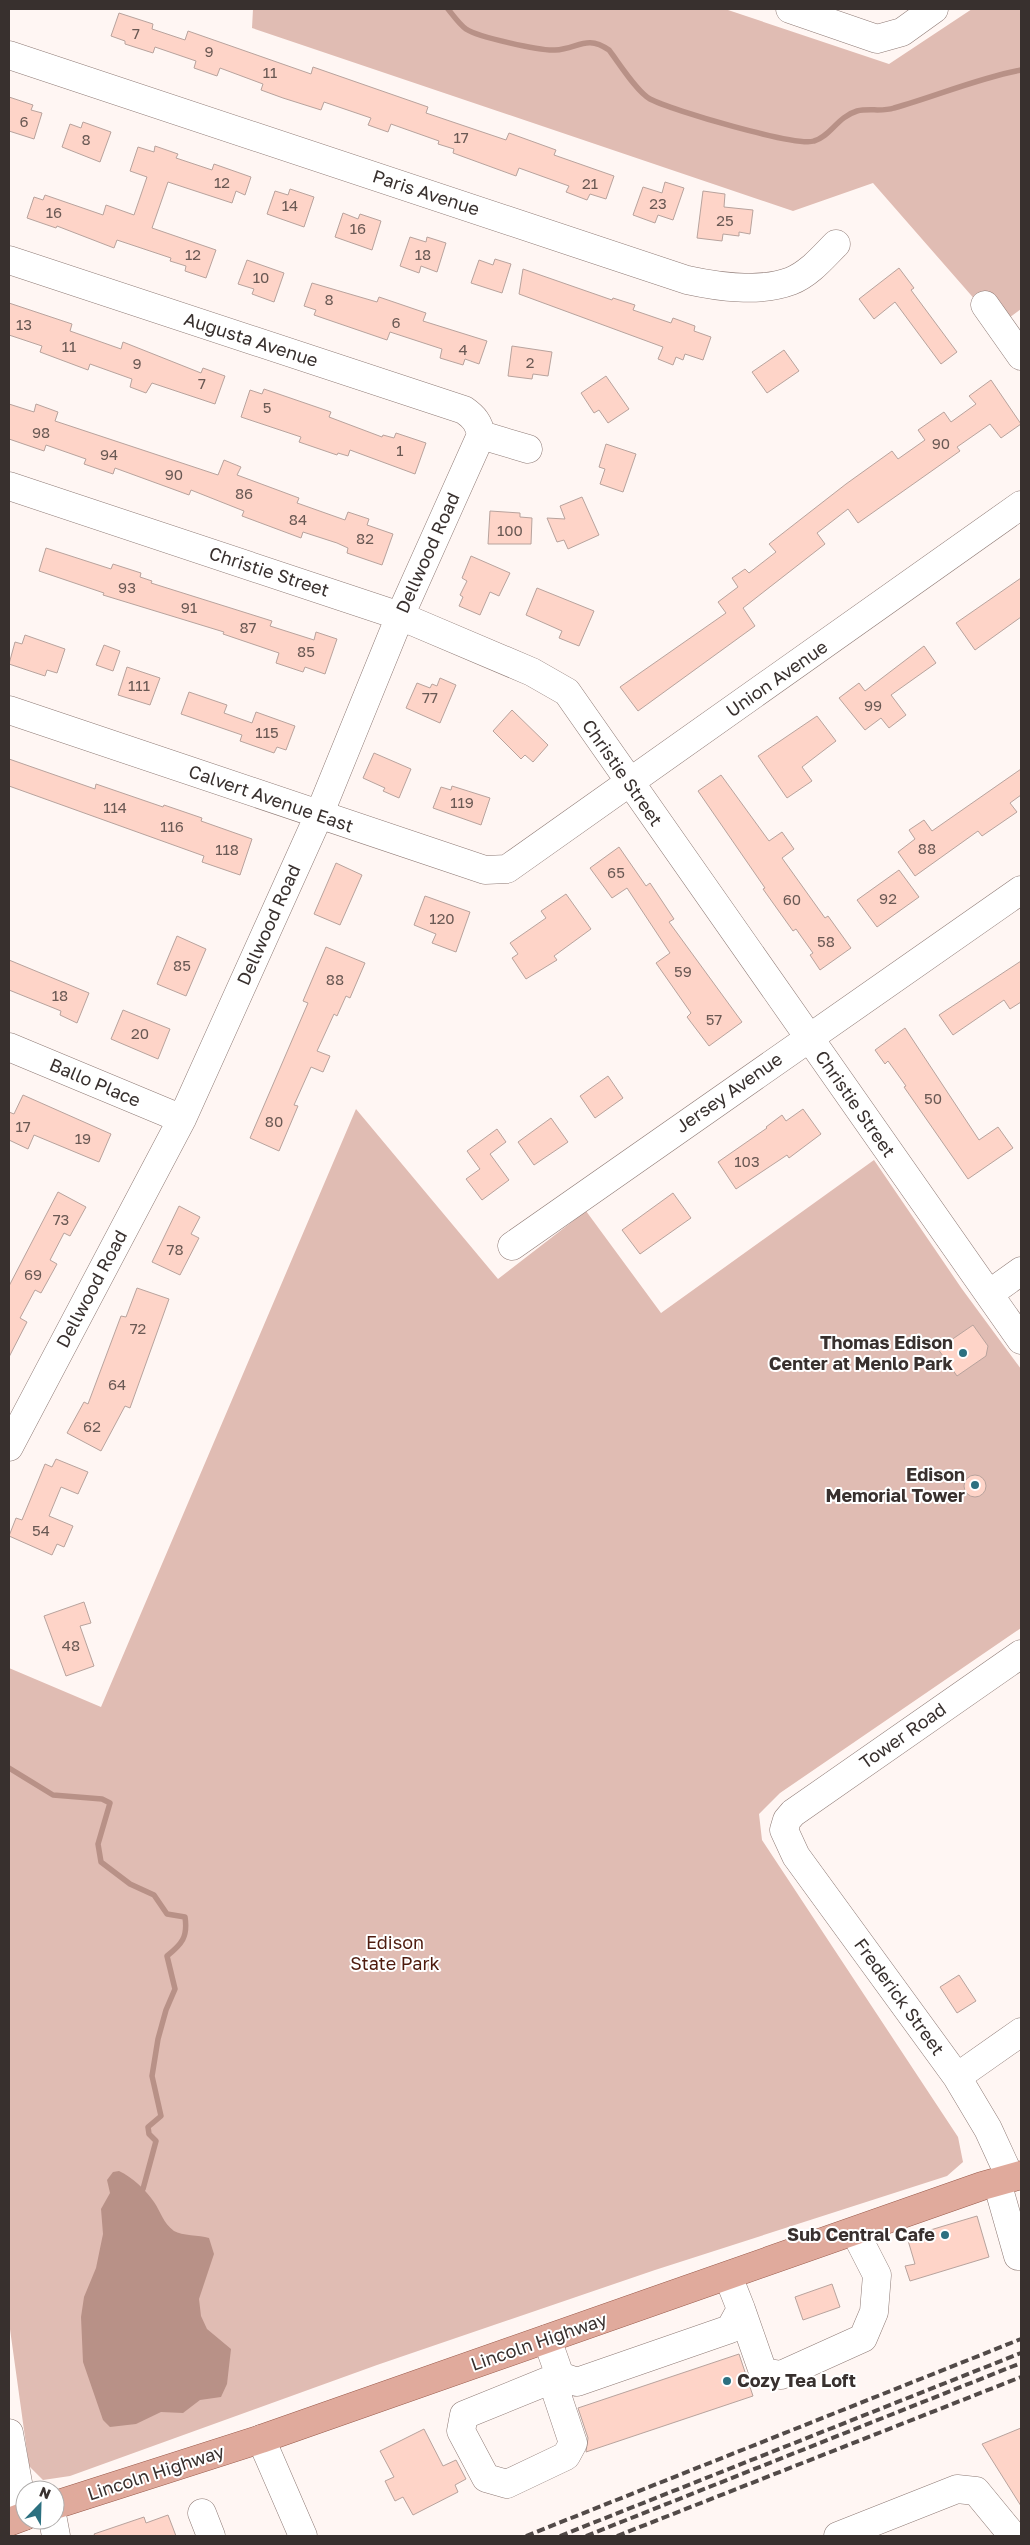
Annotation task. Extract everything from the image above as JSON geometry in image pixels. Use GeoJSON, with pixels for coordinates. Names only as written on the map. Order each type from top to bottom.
{"type":"FeatureCollection","features":[{"type":"Feature","properties":{"kind":"main road","name":"Lincoln Highway"},"geometry":{"type":"LineString","coordinates":[[65,2502],[261,2439],[1009,2178]]}},
{"type":"Feature","properties":{"kind":"street"},"geometry":{"type":"LineString","coordinates":[[790,9],[877,39],[902,32],[930,11]]}},
{"type":"Feature","properties":{"kind":"street","name":"Paris Avenue"},"geometry":{"type":"LineString","coordinates":[[9,55],[687,280],[737,287],[777,285],[792,280],[818,263],[836,244]]}},
{"type":"Feature","properties":{"kind":"street","name":"Augusta Avenue"},"geometry":{"type":"LineString","coordinates":[[9,260],[464,410],[479,425],[481,435]]}},
{"type":"Feature","properties":{"kind":"street"},"geometry":{"type":"LineString","coordinates":[[985,305],[1021,356]]}},
{"type":"Feature","properties":{"kind":"street"},"geometry":{"type":"LineString","coordinates":[[481,435],[528,449]]}},
{"type":"Feature","properties":{"kind":"street","name":"Dellwood Road"},"geometry":{"type":"LineString","coordinates":[[9,1447],[182,1119],[319,815],[400,616],[481,435]]}},
{"type":"Feature","properties":{"kind":"street","name":"Christie Street"},"geometry":{"type":"LineString","coordinates":[[9,486],[400,616],[558,686],[567,692],[1021,1340]]}},
{"type":"Feature","properties":{"kind":"street","name":"Union Avenue"},"geometry":{"type":"LineString","coordinates":[[532,853],[1021,504]]}},
{"type":"Feature","properties":{"kind":"street","name":"Calvert Avenue East"},"geometry":{"type":"LineString","coordinates":[[9,710],[485,870],[507,869],[532,853]]}},
{"type":"Feature","properties":{"kind":"street","name":"Jersey Avenue"},"geometry":{"type":"LineString","coordinates":[[512,1246],[1021,890]]}},
{"type":"Feature","properties":{"kind":"street","name":"Ballo Place"},"geometry":{"type":"LineString","coordinates":[[9,1047],[182,1119]]}},
{"type":"Feature","properties":{"kind":"street"},"geometry":{"type":"LineString","coordinates":[[989,1294],[1021,1271]]}},
{"type":"Feature","properties":{"kind":"street","name":"Tower Road"},"geometry":{"type":"LineString","coordinates":[[787,1820],[793,1813],[1021,1654]]}},
{"type":"Feature","properties":{"kind":"street","name":"Frederick Street"},"geometry":{"type":"LineString","coordinates":[[787,1820],[784,1830],[796,1856],[957,2077],[988,2129],[1009,2178],[1018,2256],[1021,2255]]}},
{"type":"Feature","properties":{"kind":"street"},"geometry":{"type":"LineString","coordinates":[[957,2077],[1021,2032]]}},
{"type":"Feature","properties":{"kind":"street"},"geometry":{"type":"LineString","coordinates":[[728,2276],[764,2372],[781,2375],[863,2338],[874,2312],[877,2275],[855,2232]]}},
{"type":"Feature","properties":{"kind":"street"},"geometry":{"type":"LineString","coordinates":[[547,2339],[556,2378],[577,2382],[730,2329],[741,2309]]}},
{"type":"Feature","properties":{"kind":"street"},"geometry":{"type":"LineString","coordinates":[[9,2433],[15,2493]]}},
{"type":"Feature","properties":{"kind":"street"},"geometry":{"type":"LineString","coordinates":[[261,2439],[303,2536]]}},
{"type":"Feature","properties":{"kind":"street"},"geometry":{"type":"LineString","coordinates":[[838,2536],[957,2489],[976,2491],[1013,2536]]}},
{"type":"Feature","properties":{"kind":"green space"},"geometry":{"type":"Polygon","coordinates":[[[253,9],[725,9],[889,64],[972,9],[1021,9],[1021,309],[998,326],[873,183],[793,211],[252,28],[253,9]]]}},
{"type":"Feature","properties":{"kind":"green space","name":"Edison State Park"},"geometry":{"type":"Polygon","coordinates":[[[356,1109],[498,1279],[586,1211],[661,1313],[874,1160],[962,1289],[1021,1369],[1021,1628],[780,1793],[759,1814],[762,1840],[958,2137],[963,2162],[947,2176],[655,2270],[377,2365],[70,2476],[43,2480],[29,2466],[9,2322],[9,1668],[101,1707],[356,1109]]]}},
{"type":"Feature","properties":{"kind":"shaded area"},"geometry":{"type":"Polygon","coordinates":[[[119,2171],[134,2180],[147,2193],[165,2221],[174,2231],[181,2234],[209,2238],[214,2254],[199,2299],[201,2316],[207,2329],[231,2349],[227,2384],[221,2397],[200,2400],[183,2413],[161,2412],[136,2424],[110,2427],[103,2420],[83,2362],[81,2317],[84,2297],[96,2268],[103,2234],[101,2209],[110,2193],[107,2180],[113,2172],[119,2171]]]}},
{"type":"Feature","properties":{"kind":"building"},"geometry":{"type":"Polygon","coordinates":[[[119,13],[153,24],[152,29],[185,40],[188,31],[311,74],[313,67],[428,107],[426,113],[506,140],[509,133],[556,150],[554,155],[614,176],[606,199],[590,194],[587,200],[566,192],[569,186],[519,168],[516,176],[453,153],[454,149],[438,144],[439,141],[391,124],[388,132],[368,125],[371,118],[324,102],[321,110],[261,90],[263,84],[220,68],[217,76],[194,68],[196,61],[155,47],[153,53],[125,44],[125,41],[111,36],[119,13]]]}},
{"type":"Feature","properties":{"kind":"building"},"geometry":{"type":"Polygon","coordinates":[[[9,97],[33,105],[31,110],[42,113],[34,139],[9,131],[9,97]]]}},
{"type":"Feature","properties":{"kind":"building"},"geometry":{"type":"Polygon","coordinates":[[[83,122],[111,132],[100,162],[62,147],[70,124],[81,128],[83,122]]]}},
{"type":"Feature","properties":{"kind":"building"},"geometry":{"type":"Polygon","coordinates":[[[155,146],[178,154],[176,158],[212,170],[214,164],[251,177],[245,195],[236,191],[232,203],[168,182],[152,228],[216,250],[206,278],[185,271],[186,266],[170,261],[171,258],[117,240],[114,248],[57,226],[56,228],[27,218],[34,197],[43,200],[45,195],[103,215],[106,205],[134,215],[147,177],[130,171],[138,147],[154,152],[155,146]]]}},
{"type":"Feature","properties":{"kind":"building"},"geometry":{"type":"Polygon","coordinates":[[[665,182],[684,188],[673,220],[658,215],[655,223],[633,215],[643,187],[662,193],[665,182]]]}},
{"type":"Feature","properties":{"kind":"building"},"geometry":{"type":"Polygon","coordinates":[[[290,189],[314,197],[304,227],[267,214],[275,191],[288,195],[290,189]]]}},
{"type":"Feature","properties":{"kind":"building"},"geometry":{"type":"Polygon","coordinates":[[[703,191],[725,194],[724,207],[753,210],[750,234],[739,232],[739,236],[723,234],[722,241],[697,238],[703,191]]]}},
{"type":"Feature","properties":{"kind":"building"},"geometry":{"type":"Polygon","coordinates":[[[343,213],[358,219],[360,214],[381,221],[372,250],[335,237],[343,213]]]}},
{"type":"Feature","properties":{"kind":"building"},"geometry":{"type":"Polygon","coordinates":[[[410,237],[426,242],[427,237],[446,243],[437,272],[421,266],[419,273],[400,266],[410,237]]]}},
{"type":"Feature","properties":{"kind":"building"},"geometry":{"type":"Polygon","coordinates":[[[495,259],[511,264],[502,293],[471,283],[479,260],[493,265],[495,259]]]}},
{"type":"Feature","properties":{"kind":"building"},"geometry":{"type":"Polygon","coordinates":[[[247,260],[284,273],[274,302],[252,294],[254,289],[238,284],[247,260]]]}},
{"type":"Feature","properties":{"kind":"building"},"geometry":{"type":"Polygon","coordinates":[[[899,268],[914,288],[911,290],[957,352],[941,364],[895,302],[874,319],[859,299],[899,268]]]}},
{"type":"Feature","properties":{"kind":"building"},"geometry":{"type":"Polygon","coordinates":[[[523,269],[612,300],[613,298],[635,305],[633,310],[671,323],[673,318],[695,326],[694,331],[711,337],[703,360],[685,354],[683,360],[676,357],[673,365],[658,359],[663,347],[519,294],[523,269]]]}},
{"type":"Feature","properties":{"kind":"building"},"geometry":{"type":"Polygon","coordinates":[[[312,283],[377,302],[379,297],[426,313],[423,321],[487,341],[479,364],[465,359],[463,365],[440,358],[442,349],[390,332],[387,340],[314,315],[316,310],[304,306],[312,283]]]}},
{"type":"Feature","properties":{"kind":"building"},"geometry":{"type":"Polygon","coordinates":[[[9,303],[72,324],[70,331],[121,349],[123,342],[201,373],[203,368],[225,376],[215,404],[152,383],[146,393],[130,387],[132,379],[90,364],[88,370],[40,352],[42,346],[9,335],[9,303]]]}},
{"type":"Feature","properties":{"kind":"building"},"geometry":{"type":"Polygon","coordinates":[[[512,346],[552,352],[548,376],[533,374],[532,379],[508,376],[512,346]]]}},
{"type":"Feature","properties":{"kind":"building"},"geometry":{"type":"Polygon","coordinates":[[[784,350],[799,371],[767,393],[752,372],[784,350]]]}},
{"type":"Feature","properties":{"kind":"building"},"geometry":{"type":"Polygon","coordinates":[[[606,376],[629,409],[608,423],[599,410],[594,413],[581,393],[606,376]]]}},
{"type":"Feature","properties":{"kind":"building"},"geometry":{"type":"Polygon","coordinates":[[[991,380],[1021,424],[1001,438],[990,424],[957,447],[960,451],[858,523],[848,509],[817,533],[825,544],[743,608],[755,626],[638,711],[620,687],[726,613],[718,602],[738,587],[732,578],[745,569],[749,573],[776,552],[769,544],[892,451],[898,459],[925,440],[918,430],[944,412],[951,422],[976,404],[969,396],[991,380]]]}},
{"type":"Feature","properties":{"kind":"building"},"geometry":{"type":"Polygon","coordinates":[[[264,389],[331,412],[329,417],[382,437],[383,435],[394,438],[396,433],[426,443],[415,474],[350,450],[348,456],[338,453],[337,455],[299,442],[301,437],[241,417],[250,390],[262,394],[264,389]]]}},
{"type":"Feature","properties":{"kind":"building"},"geometry":{"type":"Polygon","coordinates":[[[9,404],[34,412],[36,404],[58,412],[55,421],[218,475],[224,460],[241,467],[237,475],[299,498],[297,503],[345,520],[348,512],[369,519],[367,525],[393,534],[382,565],[347,553],[348,548],[337,543],[303,532],[301,538],[242,516],[244,511],[191,490],[189,495],[115,468],[113,474],[84,464],[86,459],[46,445],[44,451],[9,439],[9,404]]]}},
{"type":"Feature","properties":{"kind":"building"},"geometry":{"type":"Polygon","coordinates":[[[606,444],[636,454],[623,492],[600,484],[605,469],[599,467],[606,444]]]}},
{"type":"Feature","properties":{"kind":"building"},"geometry":{"type":"Polygon","coordinates":[[[582,497],[599,535],[568,549],[564,540],[557,542],[547,518],[565,519],[560,506],[582,497]]]}},
{"type":"Feature","properties":{"kind":"building"},"geometry":{"type":"Polygon","coordinates":[[[490,511],[520,513],[520,517],[532,518],[531,544],[488,544],[490,511]]]}},
{"type":"Feature","properties":{"kind":"building"},"geometry":{"type":"Polygon","coordinates":[[[46,548],[111,569],[113,564],[141,573],[140,577],[152,581],[151,583],[272,621],[270,626],[314,640],[316,632],[337,639],[325,674],[305,667],[303,672],[276,663],[279,653],[223,634],[224,632],[103,595],[104,593],[39,571],[46,548]]]}},
{"type":"Feature","properties":{"kind":"building"},"geometry":{"type":"Polygon","coordinates":[[[471,556],[510,573],[499,596],[490,592],[480,615],[459,606],[463,597],[460,595],[467,581],[462,578],[471,556]]]}},
{"type":"Feature","properties":{"kind":"building"},"geometry":{"type":"Polygon","coordinates":[[[1021,578],[1021,617],[975,650],[956,623],[1021,578]]]}},
{"type":"Feature","properties":{"kind":"building"},"geometry":{"type":"Polygon","coordinates":[[[537,588],[594,611],[579,646],[559,638],[562,631],[526,615],[537,588]]]}},
{"type":"Feature","properties":{"kind":"building"},"geometry":{"type":"Polygon","coordinates":[[[25,635],[65,649],[57,673],[47,670],[45,676],[9,664],[15,642],[22,644],[25,635]]]}},
{"type":"Feature","properties":{"kind":"building"},"geometry":{"type":"Polygon","coordinates":[[[104,645],[120,651],[113,671],[96,665],[104,645]]]}},
{"type":"Feature","properties":{"kind":"building"},"geometry":{"type":"Polygon","coordinates":[[[924,646],[936,663],[891,695],[906,715],[889,728],[881,718],[865,730],[839,698],[859,683],[865,691],[924,646]]]}},
{"type":"Feature","properties":{"kind":"building"},"geometry":{"type":"Polygon","coordinates":[[[127,667],[160,678],[150,705],[118,695],[127,667]]]}},
{"type":"Feature","properties":{"kind":"building"},"geometry":{"type":"Polygon","coordinates":[[[440,678],[456,685],[440,723],[406,708],[417,683],[430,688],[432,684],[437,686],[440,678]]]}},
{"type":"Feature","properties":{"kind":"building"},"geometry":{"type":"Polygon","coordinates":[[[189,692],[227,705],[224,713],[252,723],[256,712],[295,726],[286,750],[277,747],[274,753],[240,741],[242,735],[181,714],[189,692]]]}},
{"type":"Feature","properties":{"kind":"building"},"geometry":{"type":"Polygon","coordinates":[[[512,710],[548,745],[533,762],[525,755],[521,759],[493,731],[512,710]]]}},
{"type":"Feature","properties":{"kind":"building"},"geometry":{"type":"Polygon","coordinates":[[[817,716],[836,741],[802,767],[812,781],[787,798],[758,756],[817,716]]]}},
{"type":"Feature","properties":{"kind":"building"},"geometry":{"type":"Polygon","coordinates":[[[374,753],[411,769],[399,798],[383,791],[385,788],[363,778],[374,753]]]}},
{"type":"Feature","properties":{"kind":"building"},"geometry":{"type":"Polygon","coordinates":[[[9,759],[95,789],[96,784],[163,807],[164,805],[202,818],[201,821],[252,839],[240,875],[202,862],[204,856],[9,786],[9,759]]]}},
{"type":"Feature","properties":{"kind":"building"},"geometry":{"type":"Polygon","coordinates":[[[1021,769],[1021,795],[1010,803],[1017,812],[982,836],[978,831],[915,876],[898,852],[915,839],[909,830],[924,820],[932,831],[1021,769]]]}},
{"type":"Feature","properties":{"kind":"building"},"geometry":{"type":"Polygon","coordinates":[[[721,775],[769,841],[782,832],[794,849],[782,858],[825,918],[828,916],[851,948],[820,970],[810,955],[813,953],[796,929],[793,931],[763,889],[765,888],[698,791],[721,775]]]}},
{"type":"Feature","properties":{"kind":"building"},"geometry":{"type":"Polygon","coordinates":[[[452,786],[490,798],[481,825],[433,808],[441,787],[451,790],[452,786]]]}},
{"type":"Feature","properties":{"kind":"building"},"geometry":{"type":"Polygon","coordinates":[[[619,847],[646,886],[650,883],[674,919],[669,922],[742,1022],[709,1046],[687,1017],[691,1013],[656,963],[670,953],[627,888],[612,898],[590,868],[619,847]]]}},
{"type":"Feature","properties":{"kind":"building"},"geometry":{"type":"Polygon","coordinates":[[[336,863],[362,875],[340,925],[314,914],[336,863]]]}},
{"type":"Feature","properties":{"kind":"building"},"geometry":{"type":"Polygon","coordinates":[[[899,870],[919,897],[877,927],[857,900],[899,870]]]}},
{"type":"Feature","properties":{"kind":"building"},"geometry":{"type":"Polygon","coordinates":[[[566,894],[591,929],[554,956],[557,960],[526,979],[512,958],[518,954],[510,943],[546,918],[541,911],[566,894]]]}},
{"type":"Feature","properties":{"kind":"building"},"geometry":{"type":"Polygon","coordinates":[[[425,896],[470,912],[456,952],[432,943],[436,934],[414,925],[425,896]]]}},
{"type":"Feature","properties":{"kind":"building"},"geometry":{"type":"Polygon","coordinates":[[[177,936],[206,949],[186,996],[157,984],[177,936]]]}},
{"type":"Feature","properties":{"kind":"building"},"geometry":{"type":"Polygon","coordinates":[[[326,947],[365,963],[350,998],[346,996],[337,1016],[334,1014],[317,1051],[330,1056],[323,1072],[311,1067],[294,1105],[298,1106],[279,1151],[250,1138],[308,1003],[303,1001],[326,947]]]}},
{"type":"Feature","properties":{"kind":"building"},"geometry":{"type":"Polygon","coordinates":[[[9,960],[89,993],[77,1023],[60,1015],[61,1011],[9,990],[9,960]]]}},
{"type":"Feature","properties":{"kind":"building"},"geometry":{"type":"Polygon","coordinates":[[[1021,961],[1021,1002],[1010,1009],[1004,1000],[953,1035],[939,1015],[1021,961]]]}},
{"type":"Feature","properties":{"kind":"building"},"geometry":{"type":"Polygon","coordinates":[[[123,1010],[170,1029],[158,1059],[111,1039],[123,1010]]]}},
{"type":"Feature","properties":{"kind":"building"},"geometry":{"type":"Polygon","coordinates":[[[905,1028],[979,1140],[998,1127],[1013,1148],[968,1179],[888,1061],[885,1064],[875,1050],[905,1028]]]}},
{"type":"Feature","properties":{"kind":"building"},"geometry":{"type":"Polygon","coordinates":[[[608,1076],[623,1098],[595,1118],[580,1096],[608,1076]]]}},
{"type":"Feature","properties":{"kind":"building"},"geometry":{"type":"Polygon","coordinates":[[[23,1095],[111,1134],[99,1162],[34,1135],[28,1149],[9,1140],[9,1112],[14,1114],[23,1095]]]}},
{"type":"Feature","properties":{"kind":"building"},"geometry":{"type":"Polygon","coordinates":[[[803,1109],[821,1134],[789,1158],[787,1155],[736,1189],[718,1162],[767,1128],[782,1115],[786,1121],[803,1109]]]}},
{"type":"Feature","properties":{"kind":"building"},"geometry":{"type":"Polygon","coordinates":[[[551,1118],[568,1142],[534,1165],[518,1142],[551,1118]]]}},
{"type":"Feature","properties":{"kind":"building"},"geometry":{"type":"Polygon","coordinates":[[[497,1129],[506,1142],[490,1154],[509,1180],[482,1200],[466,1179],[480,1169],[467,1151],[497,1129]]]}},
{"type":"Feature","properties":{"kind":"building"},"geometry":{"type":"Polygon","coordinates":[[[58,1192],[86,1207],[70,1236],[64,1233],[50,1260],[57,1264],[41,1293],[35,1290],[20,1318],[27,1322],[9,1357],[9,1286],[58,1192]]]}},
{"type":"Feature","properties":{"kind":"building"},"geometry":{"type":"Polygon","coordinates":[[[673,1193],[691,1218],[640,1254],[622,1230],[673,1193]]]}},
{"type":"Feature","properties":{"kind":"building"},"geometry":{"type":"Polygon","coordinates":[[[179,1206],[200,1217],[191,1234],[199,1238],[180,1275],[152,1262],[179,1206]]]}},
{"type":"Feature","properties":{"kind":"building"},"geometry":{"type":"Polygon","coordinates":[[[137,1288],[169,1299],[130,1408],[125,1406],[101,1451],[67,1433],[84,1402],[88,1404],[121,1316],[126,1317],[137,1288]]]}},
{"type":"Feature","properties":{"kind":"building","name":"Thomas Edison Center at Menlo Park"},"geometry":{"type":"Polygon","coordinates":[[[973,1325],[988,1346],[986,1356],[957,1376],[938,1349],[973,1325]]]}},
{"type":"Feature","properties":{"kind":"building"},"geometry":{"type":"Polygon","coordinates":[[[56,1459],[88,1472],[78,1494],[61,1487],[49,1516],[73,1526],[64,1547],[57,1544],[52,1555],[9,1536],[16,1518],[22,1520],[45,1464],[52,1467],[56,1459]]]}},
{"type":"Feature","properties":{"kind":"building","name":"Edison Memorial Tower"},"geometry":{"type":"Polygon","coordinates":[[[975,1475],[983,1478],[986,1486],[983,1494],[975,1497],[967,1494],[964,1486],[967,1478],[975,1475]]]}},
{"type":"Feature","properties":{"kind":"building"},"geometry":{"type":"Polygon","coordinates":[[[84,1602],[91,1623],[80,1626],[94,1666],[66,1676],[44,1616],[84,1602]]]}},
{"type":"Feature","properties":{"kind":"building"},"geometry":{"type":"Polygon","coordinates":[[[959,1975],[976,2001],[957,2013],[940,1987],[959,1975]]]}},
{"type":"Feature","properties":{"kind":"building"},"geometry":{"type":"Polygon","coordinates":[[[977,2216],[989,2257],[910,2281],[905,2266],[915,2264],[907,2237],[977,2216]]]}},
{"type":"Feature","properties":{"kind":"building"},"geometry":{"type":"Polygon","coordinates":[[[832,2284],[840,2307],[803,2320],[795,2297],[832,2284]]]}},
{"type":"Feature","properties":{"kind":"building"},"geometry":{"type":"Polygon","coordinates":[[[739,2354],[753,2396],[586,2452],[588,2438],[578,2408],[739,2354]]]}},
{"type":"Feature","properties":{"kind":"building"},"geometry":{"type":"Polygon","coordinates":[[[1021,2428],[1021,2506],[982,2444],[1021,2428]]]}},
{"type":"Feature","properties":{"kind":"building"},"geometry":{"type":"Polygon","coordinates":[[[424,2429],[443,2466],[456,2460],[466,2479],[455,2485],[458,2492],[413,2515],[403,2497],[395,2501],[385,2481],[394,2477],[380,2451],[424,2429]]]}},
{"type":"Feature","properties":{"kind":"building"},"geometry":{"type":"Polygon","coordinates":[[[168,2515],[176,2536],[95,2536],[94,2534],[144,2517],[146,2523],[168,2515]]]}},
{"type":"Feature","properties":{"kind":"waterway"},"geometry":{"type":"LineString","coordinates":[[448,9],[466,29],[509,43],[547,50],[563,49],[588,43],[601,45],[609,50],[634,84],[650,99],[682,111],[784,139],[814,141],[820,139],[844,118],[857,111],[889,109],[1005,73],[1021,70]]}},
{"type":"Feature","properties":{"kind":"waterway"},"geometry":{"type":"LineString","coordinates":[[9,1768],[53,1795],[102,1799],[110,1803],[98,1844],[101,1862],[130,1884],[154,1895],[167,1914],[185,1917],[186,1930],[183,1940],[167,1956],[175,1989],[166,2010],[158,2039],[152,2076],[161,2116],[148,2127],[149,2134],[156,2141],[143,2189]]}},
{"type":"Feature","properties":{"kind":"railway"},"geometry":{"type":"LineString","coordinates":[[526,2536],[1021,2339]]}},
{"type":"Feature","properties":{"kind":"railway"},"geometry":{"type":"LineString","coordinates":[[560,2536],[1021,2353]]}},
{"type":"Feature","properties":{"kind":"railway"},"geometry":{"type":"LineString","coordinates":[[586,2536],[1021,2363]]}},
{"type":"Feature","properties":{"kind":"railway"},"geometry":{"type":"LineString","coordinates":[[617,2536],[1021,2377]]}},
{"type":"Feature","properties":{"kind":"place","name":"Thomas Edison Center at Menlo Park"},"geometry":{"type":"Point","coordinates":[963,1353]}},
{"type":"Feature","properties":{"kind":"place","name":"Edison Memorial Tower"},"geometry":{"type":"Point","coordinates":[975,1485]}},
{"type":"Feature","properties":{"kind":"place","name":"Sub Central Cafe"},"geometry":{"type":"Point","coordinates":[945,2235]}},
{"type":"Feature","properties":{"kind":"place","name":"Cozy Tea Loft"},"geometry":{"type":"Point","coordinates":[727,2381]}}]}
